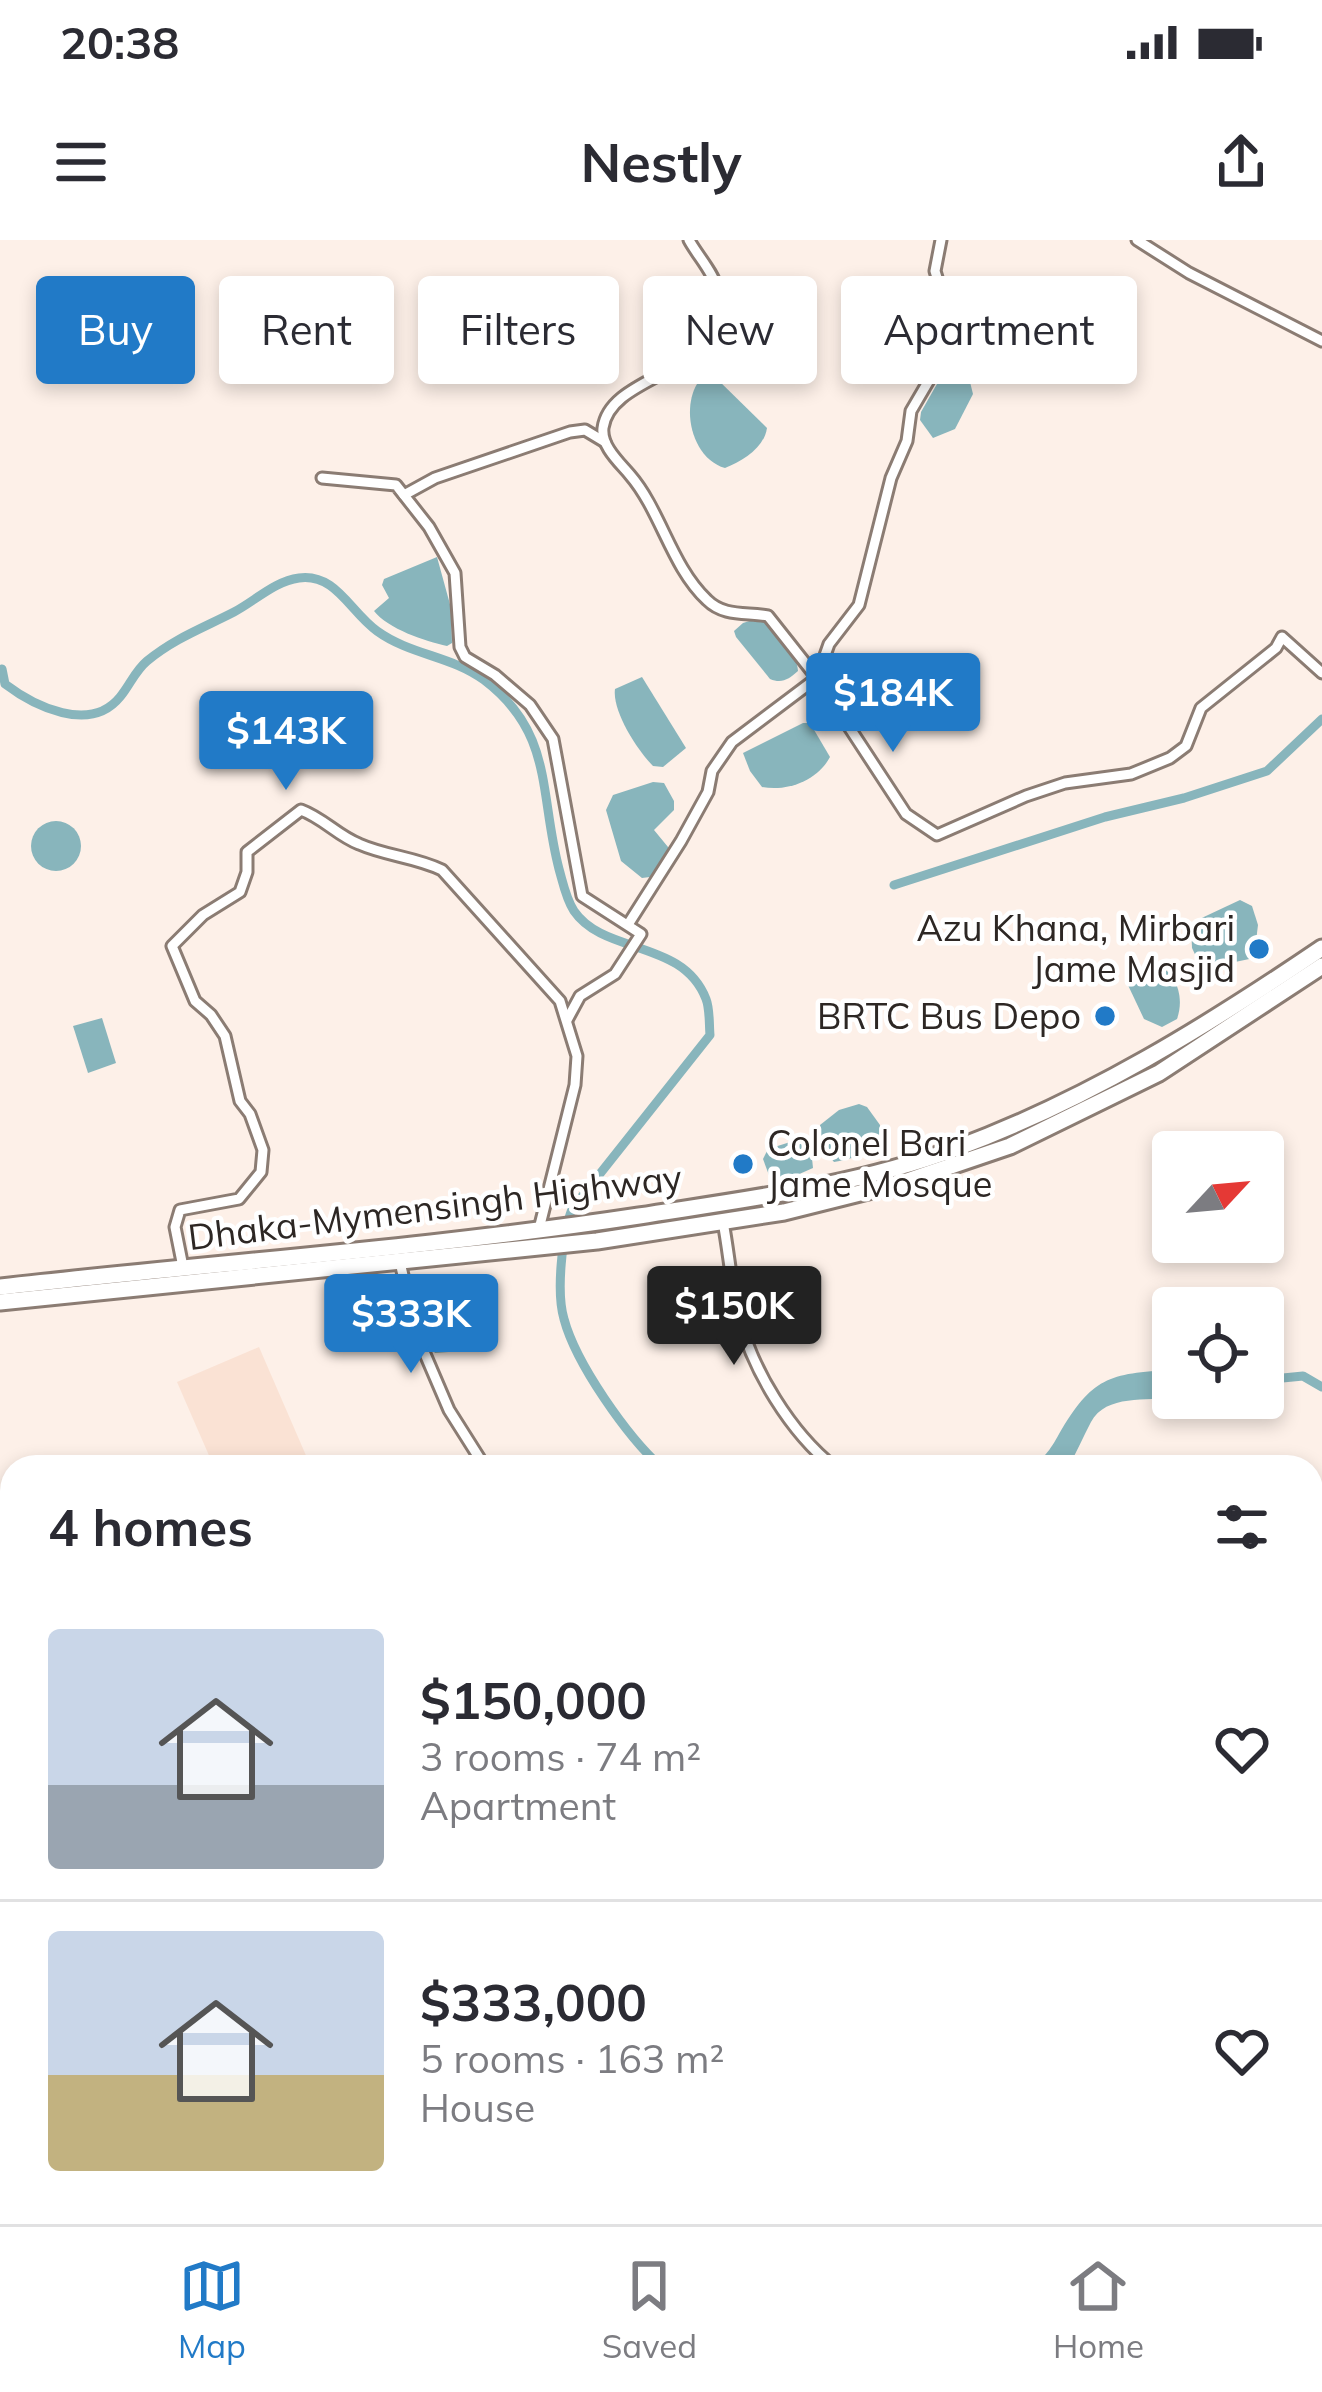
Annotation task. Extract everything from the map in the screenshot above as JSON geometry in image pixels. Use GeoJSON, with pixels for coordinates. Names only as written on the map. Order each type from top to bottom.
{"type":"FeatureCollection","features":[{"type":"Feature","properties":{"kind":"highway","name":"Dhaka-Mymensingh Highway"},"geometry":{"type":"LineString","coordinates":[[0,1287],[595,1222],[855,1180],[955,1149],[1051,1110],[1148,1059],[1322,948]]}},
{"type":"Feature","properties":{"kind":"highway","name":"Dhaka-Mymensingh Highway"},"geometry":{"type":"LineString","coordinates":[[0,1302],[596,1241],[784,1212],[904,1182],[1010,1146],[1160,1073],[1322,966]]}},
{"type":"Feature","properties":{"kind":"street"},"geometry":{"type":"LineString","coordinates":[[605,442],[603,428],[613,410],[627,396],[693,355],[716,324],[717,286],[689,240]]}},
{"type":"Feature","properties":{"kind":"street"},"geometry":{"type":"LineString","coordinates":[[628,923],[681,842],[708,793],[712,771],[732,742],[817,678],[829,644],[859,605],[891,478],[907,441],[911,412],[952,341],[935,272],[941,240]]}},
{"type":"Feature","properties":{"kind":"street"},"geometry":{"type":"LineString","coordinates":[[1137,240],[1189,273],[1322,341]]}},
{"type":"Feature","properties":{"kind":"street"},"geometry":{"type":"LineString","coordinates":[[404,495],[435,478],[571,432],[585,430],[605,442],[635,481],[665,539],[705,599],[730,613],[768,616],[817,678],[906,814],[937,835],[1045,790],[1131,774],[1170,758],[1186,746],[1202,708],[1276,648],[1282,637],[1322,673]]}},
{"type":"Feature","properties":{"kind":"street"},"geometry":{"type":"LineString","coordinates":[[322,478],[396,485],[455,573],[460,647],[465,657],[496,675],[530,705],[553,739],[582,896],[641,934],[615,974],[580,996],[567,1020]]}},
{"type":"Feature","properties":{"kind":"street"},"geometry":{"type":"LineString","coordinates":[[183,1267],[175,1227],[180,1210],[239,1199],[261,1172],[263,1150],[240,1101],[235,1063],[225,1036],[195,1001],[172,946],[203,916],[240,892],[247,852],[301,810],[322,818],[357,844],[442,870],[560,1000],[577,1056],[575,1085],[539,1229]]}},
{"type":"Feature","properties":{"kind":"street"},"geometry":{"type":"LineString","coordinates":[[723,1222],[740,1321],[751,1352],[802,1434],[822,1455]]}},
{"type":"Feature","properties":{"kind":"street"},"geometry":{"type":"LineString","coordinates":[[400,1262],[416,1333],[455,1421],[477,1455]]}},
{"type":"Feature","properties":{"kind":"shaded area"},"geometry":{"type":"Polygon","coordinates":[[[259,1347],[306,1455],[209,1455],[177,1382],[259,1347]]]}},
{"type":"Feature","properties":{"kind":"water"},"geometry":{"type":"Polygon","coordinates":[[[697,384],[722,384],[767,428],[762,442],[739,462],[725,468],[714,463],[693,433],[692,395],[697,384]]]}},
{"type":"Feature","properties":{"kind":"water"},"geometry":{"type":"Polygon","coordinates":[[[937,384],[970,384],[973,394],[955,429],[933,438],[920,420],[937,384]]]}},
{"type":"Feature","properties":{"kind":"water"},"geometry":{"type":"Polygon","coordinates":[[[437,557],[451,608],[452,643],[447,646],[397,629],[374,611],[389,598],[384,579],[437,557]]]}},
{"type":"Feature","properties":{"kind":"water"},"geometry":{"type":"Polygon","coordinates":[[[759,618],[779,634],[794,656],[798,671],[785,680],[770,679],[736,637],[734,631],[743,623],[759,618]]]}},
{"type":"Feature","properties":{"kind":"water"},"geometry":{"type":"Polygon","coordinates":[[[642,677],[686,748],[663,767],[653,766],[640,750],[617,708],[615,689],[642,677]]]}},
{"type":"Feature","properties":{"kind":"water"},"geometry":{"type":"Polygon","coordinates":[[[810,723],[830,757],[825,765],[801,782],[762,787],[743,753],[810,723]]]}},
{"type":"Feature","properties":{"kind":"water"},"geometry":{"type":"Polygon","coordinates":[[[664,783],[674,810],[654,830],[668,847],[668,856],[650,877],[642,878],[621,861],[606,810],[613,795],[664,783]]]}},
{"type":"Feature","properties":{"kind":"water"},"geometry":{"type":"Polygon","coordinates":[[[56,821],[74,828],[81,846],[74,864],[56,871],[38,864],[31,846],[38,828],[56,821]]]}},
{"type":"Feature","properties":{"kind":"water"},"geometry":{"type":"Polygon","coordinates":[[[1240,900],[1252,906],[1258,925],[1254,958],[1202,969],[1192,948],[1191,923],[1240,900]]]}},
{"type":"Feature","properties":{"kind":"water"},"geometry":{"type":"Polygon","coordinates":[[[1153,963],[1168,972],[1179,993],[1177,1019],[1162,1027],[1144,1019],[1127,983],[1132,971],[1153,963]]]}},
{"type":"Feature","properties":{"kind":"water"},"geometry":{"type":"Polygon","coordinates":[[[102,1018],[116,1063],[88,1073],[73,1026],[102,1018]]]}},
{"type":"Feature","properties":{"kind":"water"},"geometry":{"type":"Polygon","coordinates":[[[859,1104],[880,1125],[877,1142],[859,1156],[834,1162],[820,1145],[820,1125],[839,1110],[859,1104]]]}},
{"type":"Feature","properties":{"kind":"water"},"geometry":{"type":"Polygon","coordinates":[[[803,1138],[811,1149],[813,1168],[770,1178],[763,1159],[768,1149],[803,1138]]]}},
{"type":"Feature","properties":{"kind":"water"},"geometry":{"type":"Polygon","coordinates":[[[423,1285],[429,1295],[449,1292],[470,1334],[462,1351],[435,1353],[423,1338],[417,1321],[421,1309],[418,1290],[423,1285]]]}},
{"type":"Feature","properties":{"kind":"water"},"geometry":{"type":"Polygon","coordinates":[[[1152,1372],[1152,1399],[1106,1407],[1091,1422],[1074,1455],[1045,1455],[1092,1390],[1117,1377],[1152,1372]]]}},
{"type":"Feature","properties":{"kind":"waterway"},"geometry":{"type":"LineString","coordinates":[[2,669],[5,684],[31,701],[62,713],[93,714],[108,708],[143,665],[168,646],[282,583],[312,578],[333,588],[390,639],[472,672],[506,700],[533,743],[559,869],[574,911],[604,935],[680,966],[695,980],[708,1007],[710,1035],[572,1209],[565,1233],[560,1294],[570,1337],[591,1377],[649,1455]]}},
{"type":"Feature","properties":{"kind":"waterway"},"geometry":{"type":"LineString","coordinates":[[894,885],[1267,771],[1322,719]]}},
{"type":"Feature","properties":{"kind":"waterway"},"geometry":{"type":"LineString","coordinates":[[1284,1378],[1303,1376],[1322,1387]]}},
{"type":"Feature","properties":{"kind":"place","name":"Azu Khana, Mirbari Jame Masjid"},"geometry":{"type":"Point","coordinates":[1259,949]}},
{"type":"Feature","properties":{"kind":"place","name":"BRTC Bus Depo"},"geometry":{"type":"Point","coordinates":[1105,1016]}},
{"type":"Feature","properties":{"kind":"place","name":"Colonel Bari Jame Mosque"},"geometry":{"type":"Point","coordinates":[743,1164]}}]}
